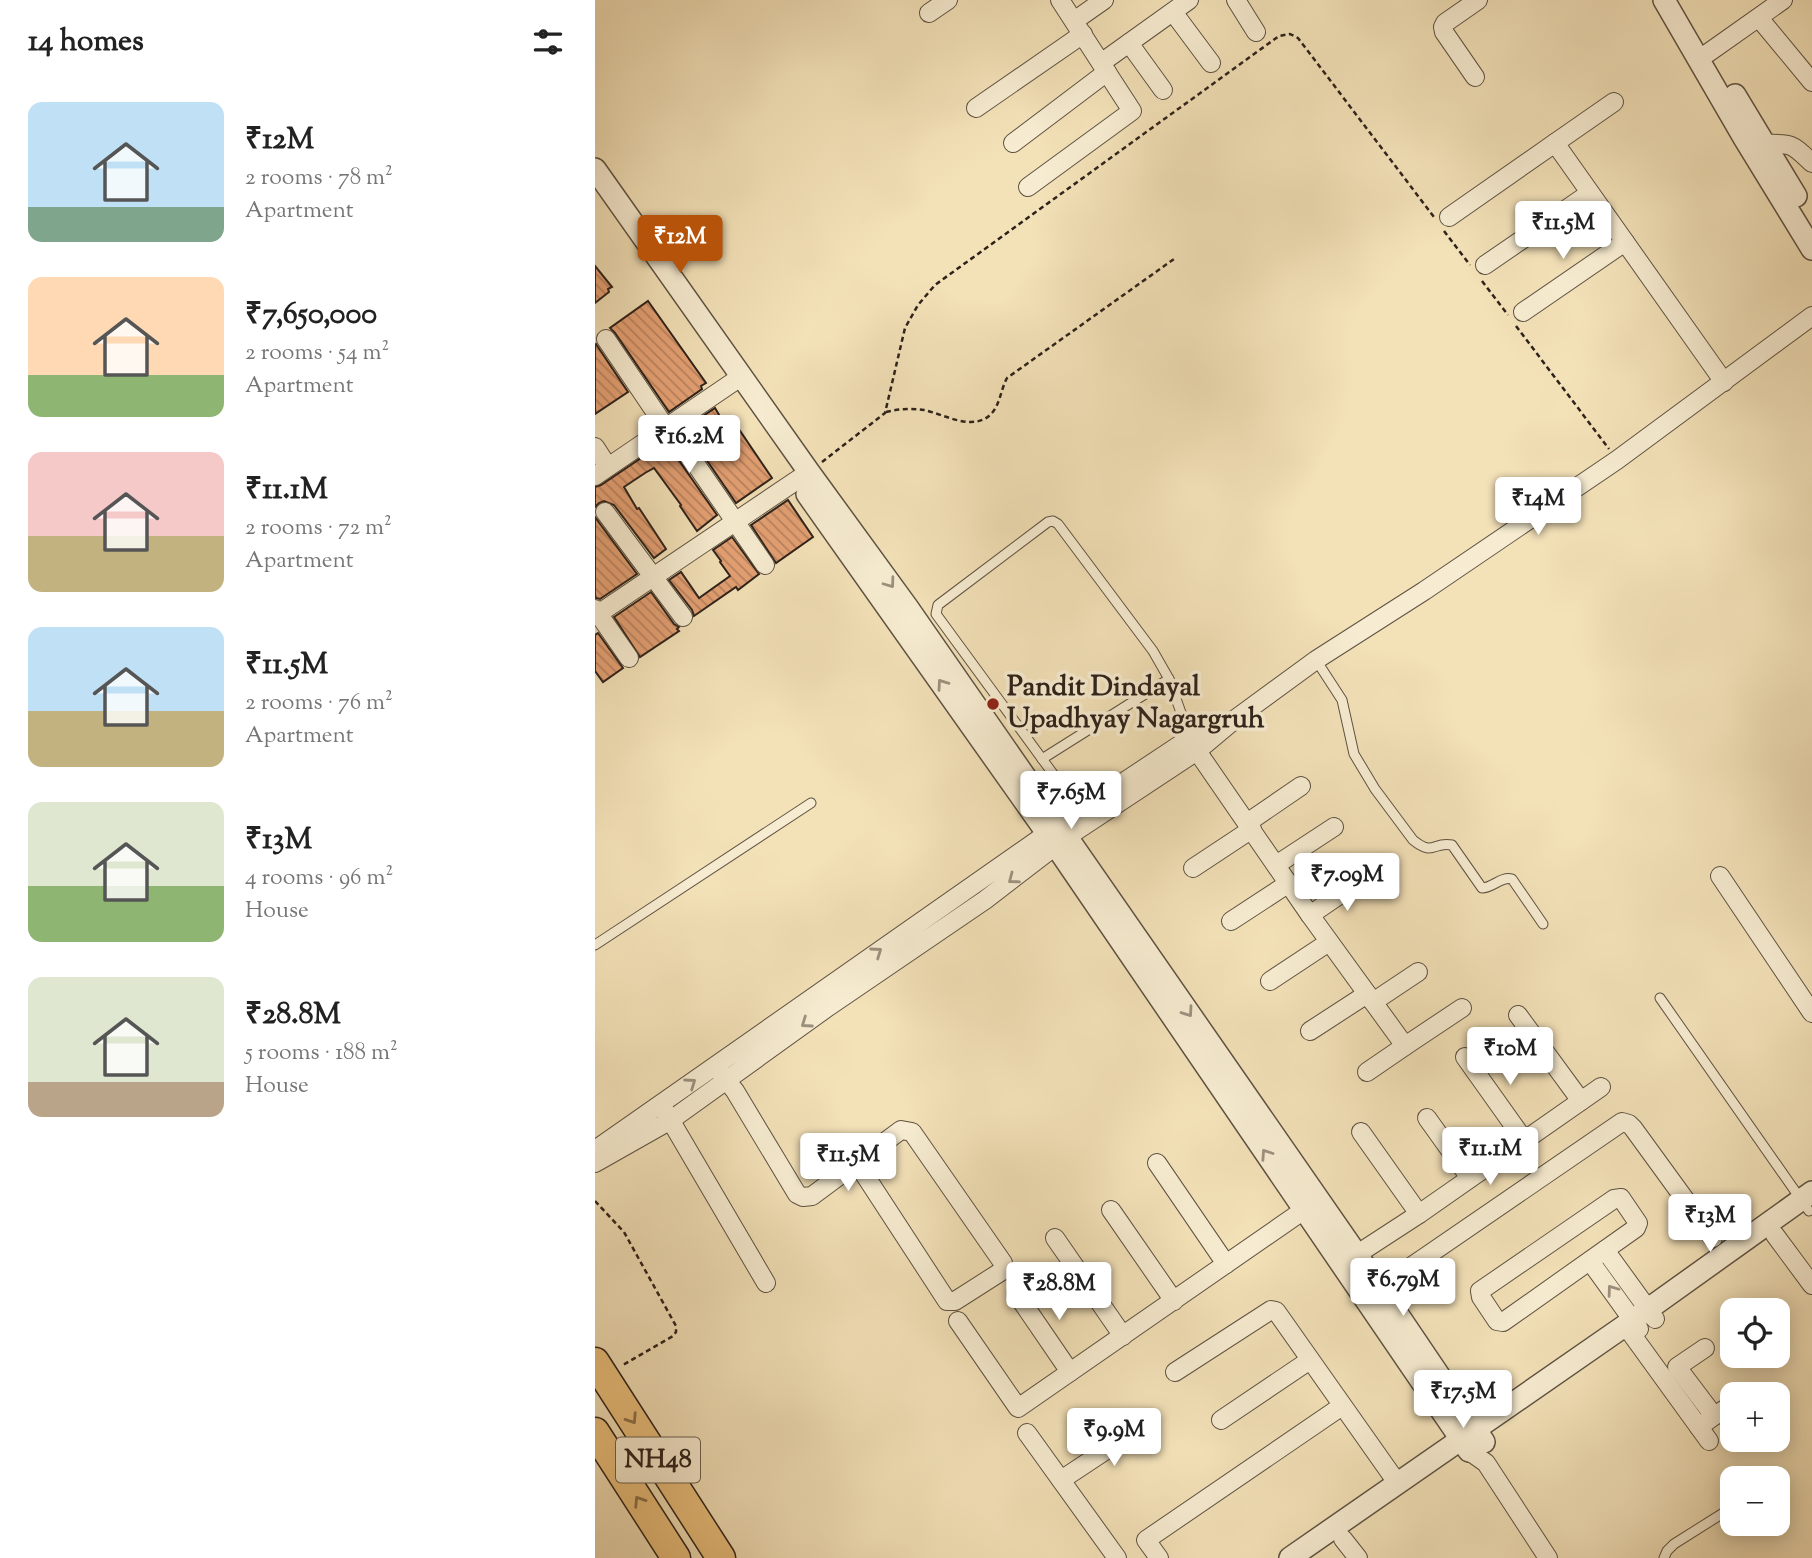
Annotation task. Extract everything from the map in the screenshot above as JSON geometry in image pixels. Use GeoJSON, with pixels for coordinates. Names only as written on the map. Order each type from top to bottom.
{"type":"FeatureCollection","features":[{"type":"Feature","properties":{"kind":"highway","name":"NH48"},"geometry":{"type":"LineString","coordinates":[[599,1369],[721,1558]]}},
{"type":"Feature","properties":{"kind":"highway","name":"NH48"},"geometry":{"type":"LineString","coordinates":[[595,1432],[676,1558]]}},
{"type":"Feature","properties":{"kind":"street"},"geometry":{"type":"LineString","coordinates":[[929,13],[948,0]]}},
{"type":"Feature","properties":{"kind":"street"},"geometry":{"type":"LineString","coordinates":[[1028,187],[1132,111],[1061,0]]}},
{"type":"Feature","properties":{"kind":"street"},"geometry":{"type":"LineString","coordinates":[[976,108],[1079,28],[1104,0]]}},
{"type":"Feature","properties":{"kind":"street"},"geometry":{"type":"LineString","coordinates":[[1013,143],[1104,68],[1129,43],[1189,0]]}},
{"type":"Feature","properties":{"kind":"street"},"geometry":{"type":"LineString","coordinates":[[1236,0],[1256,32]]}},
{"type":"Feature","properties":{"kind":"street"},"geometry":{"type":"LineString","coordinates":[[1475,77],[1443,27],[1478,0]]}},
{"type":"Feature","properties":{"kind":"street"},"geometry":{"type":"LineString","coordinates":[[1664,0],[1812,249]]}},
{"type":"Feature","properties":{"kind":"street"},"geometry":{"type":"LineString","coordinates":[[1679,0],[1708,53],[1812,223]]}},
{"type":"Feature","properties":{"kind":"street"},"geometry":{"type":"LineString","coordinates":[[1708,53],[1783,0]]}},
{"type":"Feature","properties":{"kind":"street"},"geometry":{"type":"LineString","coordinates":[[1173,12],[1211,63]]}},
{"type":"Feature","properties":{"kind":"street"},"geometry":{"type":"LineString","coordinates":[[1759,18],[1812,82]]}},
{"type":"Feature","properties":{"kind":"street"},"geometry":{"type":"LineString","coordinates":[[1129,43],[1163,90]]}},
{"type":"Feature","properties":{"kind":"street"},"geometry":{"type":"LineString","coordinates":[[1449,217],[1613,102]]}},
{"type":"Feature","properties":{"kind":"street"},"geometry":{"type":"LineString","coordinates":[[1555,143],[1724,382]]}},
{"type":"Feature","properties":{"kind":"street"},"geometry":{"type":"LineString","coordinates":[[1766,144],[1786,143],[1795,147],[1812,163]]}},
{"type":"Feature","properties":{"kind":"street"},"geometry":{"type":"LineString","coordinates":[[595,169],[803,476],[908,608],[1057,835],[1475,1445],[1548,1558]]}},
{"type":"Feature","properties":{"kind":"street"},"geometry":{"type":"LineString","coordinates":[[595,191],[736,380]]}},
{"type":"Feature","properties":{"kind":"street"},"geometry":{"type":"LineString","coordinates":[[1481,273],[1590,193]]}},
{"type":"Feature","properties":{"kind":"street"},"geometry":{"type":"LineString","coordinates":[[1516,318],[1625,242]]}},
{"type":"Feature","properties":{"kind":"street"},"geometry":{"type":"LineString","coordinates":[[595,1150],[660,1104],[720,1073],[985,900],[1057,835],[1234,720],[1317,660],[1617,460],[1812,316]]}},
{"type":"Feature","properties":{"kind":"street"},"geometry":{"type":"LineString","coordinates":[[606,339],[666,428]]}},
{"type":"Feature","properties":{"kind":"street"},"geometry":{"type":"LineString","coordinates":[[595,447],[602,472],[736,380]]}},
{"type":"Feature","properties":{"kind":"street"},"geometry":{"type":"LineString","coordinates":[[688,453],[765,565]]}},
{"type":"Feature","properties":{"kind":"street"},"geometry":{"type":"LineString","coordinates":[[629,658],[596,612],[803,476]]}},
{"type":"Feature","properties":{"kind":"street"},"geometry":{"type":"LineString","coordinates":[[605,512],[683,617]]}},
{"type":"Feature","properties":{"kind":"street"},"geometry":{"type":"LineString","coordinates":[[1194,744],[1310,915],[1405,1046]]}},
{"type":"Feature","properties":{"kind":"street"},"geometry":{"type":"LineString","coordinates":[[1193,868],[1301,786]]}},
{"type":"Feature","properties":{"kind":"street"},"geometry":{"type":"LineString","coordinates":[[1276,865],[1334,827]]}},
{"type":"Feature","properties":{"kind":"street"},"geometry":{"type":"LineString","coordinates":[[1720,876],[1812,1013]]}},
{"type":"Feature","properties":{"kind":"street"},"geometry":{"type":"LineString","coordinates":[[1310,915],[1361,880]]}},
{"type":"Feature","properties":{"kind":"street"},"geometry":{"type":"LineString","coordinates":[[1231,920],[1289,883]]}},
{"type":"Feature","properties":{"kind":"street"},"geometry":{"type":"LineString","coordinates":[[1270,981],[1329,942]]}},
{"type":"Feature","properties":{"kind":"street"},"geometry":{"type":"LineString","coordinates":[[1310,1031],[1417,972]]}},
{"type":"Feature","properties":{"kind":"street"},"geometry":{"type":"LineString","coordinates":[[1367,1072],[1462,1008]]}},
{"type":"Feature","properties":{"kind":"street"},"geometry":{"type":"LineString","coordinates":[[1518,1015],[1581,1101]]}},
{"type":"Feature","properties":{"kind":"street"},"geometry":{"type":"LineString","coordinates":[[1465,1057],[1524,1140]]}},
{"type":"Feature","properties":{"kind":"street"},"geometry":{"type":"LineString","coordinates":[[595,1163],[671,1120],[720,1073]]}},
{"type":"Feature","properties":{"kind":"street"},"geometry":{"type":"LineString","coordinates":[[720,1073],[797,1194],[803,1197],[812,1196],[901,1130],[912,1132],[1003,1264],[1002,1271],[955,1301],[947,1300],[857,1163]]}},
{"type":"Feature","properties":{"kind":"street"},"geometry":{"type":"LineString","coordinates":[[1356,1255],[1601,1087]]}},
{"type":"Feature","properties":{"kind":"street"},"geometry":{"type":"LineString","coordinates":[[660,1104],[766,1283]]}},
{"type":"Feature","properties":{"kind":"street"},"geometry":{"type":"LineString","coordinates":[[1426,1118],[1470,1178]]}},
{"type":"Feature","properties":{"kind":"street"},"geometry":{"type":"LineString","coordinates":[[1380,1288],[1622,1122],[1633,1128],[1713,1238]]}},
{"type":"Feature","properties":{"kind":"street"},"geometry":{"type":"LineString","coordinates":[[1360,1132],[1419,1214]]}},
{"type":"Feature","properties":{"kind":"street"},"geometry":{"type":"LineString","coordinates":[[1157,1163],[1226,1264]]}},
{"type":"Feature","properties":{"kind":"street"},"geometry":{"type":"LineString","coordinates":[[1621,1198],[1638,1226],[1590,1261],[1503,1322],[1497,1321],[1479,1294],[1614,1199],[1621,1198]]}},
{"type":"Feature","properties":{"kind":"street"},"geometry":{"type":"LineString","coordinates":[[1639,1323],[1775,1235],[1809,1203]]}},
{"type":"Feature","properties":{"kind":"street"},"geometry":{"type":"LineString","coordinates":[[1316,1558],[1809,1203]]}},
{"type":"Feature","properties":{"kind":"street"},"geometry":{"type":"LineString","coordinates":[[1311,1205],[1356,1255],[1380,1288],[1475,1445]]}},
{"type":"Feature","properties":{"kind":"street"},"geometry":{"type":"LineString","coordinates":[[958,1321],[1018,1408],[1311,1205]]}},
{"type":"Feature","properties":{"kind":"street"},"geometry":{"type":"LineString","coordinates":[[1111,1210],[1174,1301]]}},
{"type":"Feature","properties":{"kind":"street"},"geometry":{"type":"LineString","coordinates":[[1775,1235],[1812,1285]]}},
{"type":"Feature","properties":{"kind":"street"},"geometry":{"type":"LineString","coordinates":[[1055,1238],[1123,1336]]}},
{"type":"Feature","properties":{"kind":"street"},"geometry":{"type":"LineString","coordinates":[[1605,1250],[1639,1323]]}},
{"type":"Feature","properties":{"kind":"street"},"geometry":{"type":"LineString","coordinates":[[1590,1261],[1639,1323],[1704,1434],[1714,1416],[1720,1412]]}},
{"type":"Feature","properties":{"kind":"street"},"geometry":{"type":"LineString","coordinates":[[1016,1293],[1070,1372]]}},
{"type":"Feature","properties":{"kind":"street"},"geometry":{"type":"LineString","coordinates":[[1175,1371],[1276,1311],[1398,1484]]}},
{"type":"Feature","properties":{"kind":"street"},"geometry":{"type":"LineString","coordinates":[[1670,1372],[1705,1348]]}},
{"type":"Feature","properties":{"kind":"street"},"geometry":{"type":"LineString","coordinates":[[1221,1420],[1310,1360]]}},
{"type":"Feature","properties":{"kind":"street"},"geometry":{"type":"LineString","coordinates":[[1670,1372],[1714,1416]]}},
{"type":"Feature","properties":{"kind":"street"},"geometry":{"type":"LineString","coordinates":[[1160,1558],[1146,1540],[1342,1406]]}},
{"type":"Feature","properties":{"kind":"street"},"geometry":{"type":"LineString","coordinates":[[1061,1480],[1147,1423]]}},
{"type":"Feature","properties":{"kind":"street"},"geometry":{"type":"LineString","coordinates":[[1027,1433],[1117,1558]]}},
{"type":"Feature","properties":{"kind":"street"},"geometry":{"type":"LineString","coordinates":[[1290,1558],[1398,1484],[1475,1445]]}},
{"type":"Feature","properties":{"kind":"street"},"geometry":{"type":"LineString","coordinates":[[1343,1539],[1358,1558]]}},
{"type":"Feature","properties":{"kind":"lane"},"geometry":{"type":"LineString","coordinates":[[1085,817],[936,614],[938,605],[1048,522],[1058,524],[1153,651],[1169,679],[1194,744]]}},
{"type":"Feature","properties":{"kind":"lane"},"geometry":{"type":"LineString","coordinates":[[1317,660],[1342,700],[1355,754],[1375,789],[1413,840],[1431,849],[1444,844],[1453,845],[1482,888],[1506,878],[1512,879],[1543,924]]}},
{"type":"Feature","properties":{"kind":"lane"},"geometry":{"type":"LineString","coordinates":[[1042,759],[1169,679]]}},
{"type":"Feature","properties":{"kind":"lane"},"geometry":{"type":"LineString","coordinates":[[595,945],[811,803]]}},
{"type":"Feature","properties":{"kind":"lane"},"geometry":{"type":"LineString","coordinates":[[1660,998],[1809,1203]]}},
{"type":"Feature","properties":{"kind":"lane"},"geometry":{"type":"LineString","coordinates":[[1664,1558],[1674,1544],[1720,1515]]}},
{"type":"Feature","properties":{"kind":"path"},"geometry":{"type":"LineString","coordinates":[[885,413],[905,328],[918,305],[935,285],[1279,36],[1290,34],[1298,38],[1516,318],[1617,460]]}},
{"type":"Feature","properties":{"kind":"path"},"geometry":{"type":"LineString","coordinates":[[803,476],[885,413],[913,409],[926,410],[950,419],[984,420],[996,408],[1007,378],[1174,259]]}},
{"type":"Feature","properties":{"kind":"path"},"geometry":{"type":"LineString","coordinates":[[595,1201],[624,1231],[677,1326],[673,1336],[599,1369]]}},
{"type":"Feature","properties":{"kind":"building"},"geometry":{"type":"Polygon","coordinates":[[[595,266],[612,287],[595,303],[595,266]]]}},
{"type":"Feature","properties":{"kind":"building"},"geometry":{"type":"Polygon","coordinates":[[[648,301],[706,383],[701,386],[702,389],[669,412],[610,328],[648,301]]]}},
{"type":"Feature","properties":{"kind":"building"},"geometry":{"type":"Polygon","coordinates":[[[595,345],[628,392],[595,414],[595,345]]]}},
{"type":"Feature","properties":{"kind":"building"},"geometry":{"type":"Polygon","coordinates":[[[715,408],[725,425],[732,419],[772,478],[736,503],[697,446],[682,443],[678,449],[678,459],[717,515],[697,531],[654,468],[624,487],[666,549],[654,558],[614,505],[604,501],[595,507],[595,487],[715,408]]]}},
{"type":"Feature","properties":{"kind":"building"},"geometry":{"type":"Polygon","coordinates":[[[788,500],[813,537],[776,563],[751,525],[788,500]]]}},
{"type":"Feature","properties":{"kind":"building"},"geometry":{"type":"Polygon","coordinates":[[[595,517],[637,574],[600,599],[595,595],[595,517]]]}},
{"type":"Feature","properties":{"kind":"building"},"geometry":{"type":"Polygon","coordinates":[[[732,537],[759,574],[694,616],[669,580],[681,572],[699,598],[730,576],[713,550],[732,537]]]}},
{"type":"Feature","properties":{"kind":"building"},"geometry":{"type":"Polygon","coordinates":[[[651,592],[679,627],[679,631],[640,657],[614,617],[651,592]]]}},
{"type":"Feature","properties":{"kind":"building"},"geometry":{"type":"Polygon","coordinates":[[[598,633],[623,668],[603,682],[595,671],[595,635],[598,633]]]}},
{"type":"Feature","properties":{"kind":"place","name":"Pandit Dindayal Upadhyay Nagargruh"},"geometry":{"type":"Point","coordinates":[993,704]}}]}
